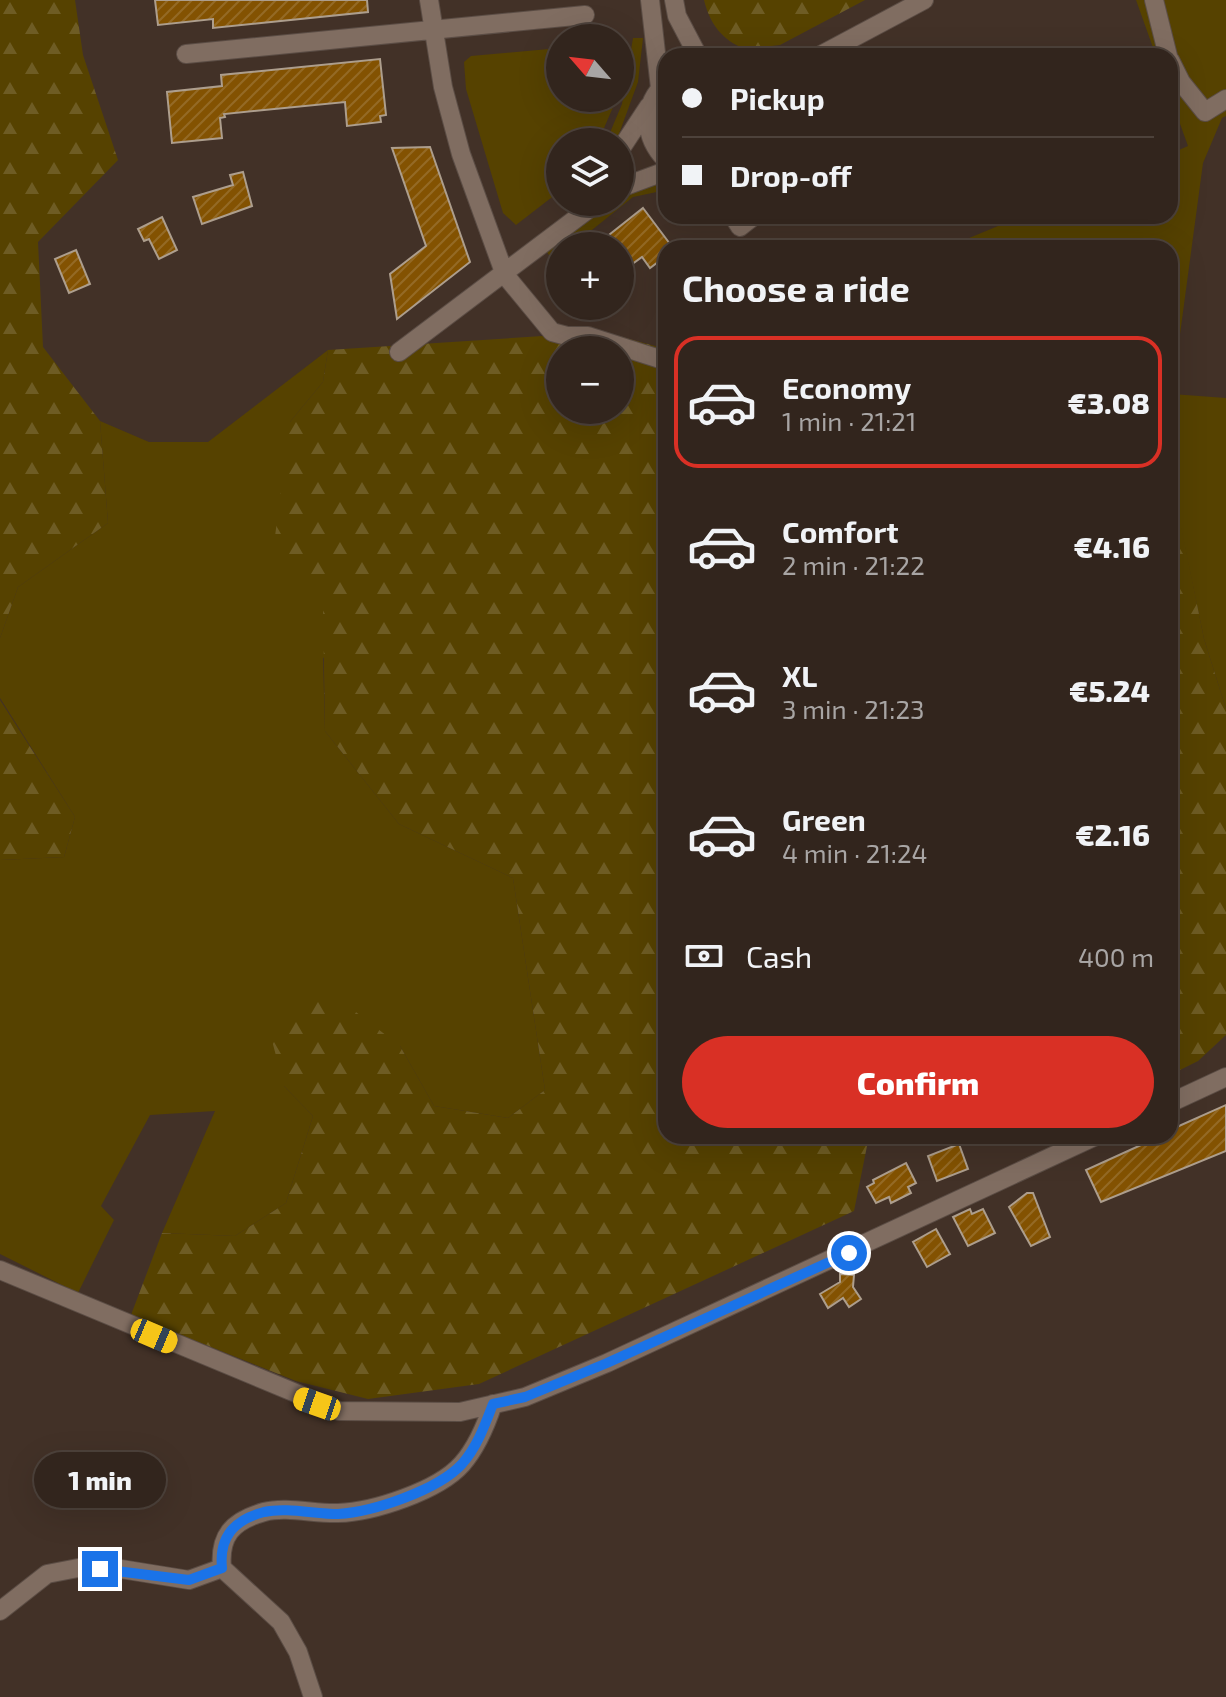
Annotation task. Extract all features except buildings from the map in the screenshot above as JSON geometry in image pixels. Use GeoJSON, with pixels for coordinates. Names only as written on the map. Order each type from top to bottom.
{"type":"FeatureCollection","features":[{"type":"Feature","properties":{"kind":"street"},"geometry":{"type":"LineString","coordinates":[[429,0],[432,31],[461,154],[505,275],[552,332],[588,336],[658,358]]}},
{"type":"Feature","properties":{"kind":"street"},"geometry":{"type":"LineString","coordinates":[[650,0],[658,82]]}},
{"type":"Feature","properties":{"kind":"street"},"geometry":{"type":"LineString","coordinates":[[674,0],[677,16],[694,48]]}},
{"type":"Feature","properties":{"kind":"street"},"geometry":{"type":"LineString","coordinates":[[834,48],[924,0]]}},
{"type":"Feature","properties":{"kind":"street"},"geometry":{"type":"LineString","coordinates":[[1154,0],[1166,48]]}},
{"type":"Feature","properties":{"kind":"street"},"geometry":{"type":"LineString","coordinates":[[186,54],[585,15]]}},
{"type":"Feature","properties":{"kind":"street"},"geometry":{"type":"LineString","coordinates":[[1178,76],[1205,112],[1226,99]]}},
{"type":"Feature","properties":{"kind":"street"},"geometry":{"type":"LineString","coordinates":[[634,129],[658,93]]}},
{"type":"Feature","properties":{"kind":"street"},"geometry":{"type":"LineString","coordinates":[[658,96],[649,134],[658,148]]}},
{"type":"Feature","properties":{"kind":"street"},"geometry":{"type":"LineString","coordinates":[[634,183],[658,174]]}},
{"type":"Feature","properties":{"kind":"street"},"geometry":{"type":"LineString","coordinates":[[399,352],[505,275],[574,216]]}},
{"type":"Feature","properties":{"kind":"street"},"geometry":{"type":"LineString","coordinates":[[1178,1099],[1226,1077]]}},
{"type":"Feature","properties":{"kind":"street"},"geometry":{"type":"LineString","coordinates":[[0,1270],[296,1396],[339,1411],[460,1412],[525,1397],[622,1357],[1079,1144]]}},
{"type":"Feature","properties":{"kind":"street"},"geometry":{"type":"LineString","coordinates":[[313,1697],[298,1652],[281,1622],[222,1568],[220,1547],[229,1529],[265,1512],[341,1514],[429,1488],[461,1465],[483,1432],[493,1404]]}},
{"type":"Feature","properties":{"kind":"street"},"geometry":{"type":"LineString","coordinates":[[0,1611],[47,1574],[78,1568],[121,1569],[189,1580],[222,1568]]}},
{"type":"Feature","properties":{"kind":"green space"},"geometry":{"type":"Polygon","coordinates":[[[0,0],[75,0],[83,55],[118,160],[38,242],[43,347],[100,421],[108,523],[18,587],[0,638],[0,0]]]}},
{"type":"Feature","properties":{"kind":"green space"},"geometry":{"type":"Polygon","coordinates":[[[704,0],[865,0],[780,45],[754,48],[743,48],[730,41],[710,17],[704,0]]]}},
{"type":"Feature","properties":{"kind":"green space"},"geometry":{"type":"Polygon","coordinates":[[[1136,0],[1226,0],[1226,116],[1222,118],[1203,163],[1178,349],[1178,240],[964,240],[1003,224],[1178,224],[1178,150],[1188,146],[1178,118],[1178,48],[1153,48],[1136,0]]]}},
{"type":"Feature","properties":{"kind":"green space"},"geometry":{"type":"Polygon","coordinates":[[[634,38],[643,38],[634,93],[634,38]]]}},
{"type":"Feature","properties":{"kind":"green space"},"geometry":{"type":"Polygon","coordinates":[[[546,49],[546,112],[611,112],[604,128],[546,128],[546,202],[516,225],[503,213],[466,89],[464,62],[471,56],[546,49]]]}},
{"type":"Feature","properties":{"kind":"green space"},"geometry":{"type":"Polygon","coordinates":[[[619,112],[627,112],[621,128],[612,128],[619,112]]]}},
{"type":"Feature","properties":{"kind":"green space"},"geometry":{"type":"Polygon","coordinates":[[[658,183],[658,192],[634,197],[634,190],[658,183]]]}},
{"type":"Feature","properties":{"kind":"green space"},"geometry":{"type":"Polygon","coordinates":[[[593,216],[609,216],[589,232],[573,232],[593,216]]]}},
{"type":"Feature","properties":{"kind":"green space"},"geometry":{"type":"Polygon","coordinates":[[[604,332],[619,336],[546,336],[546,424],[634,424],[634,340],[658,347],[658,1144],[867,1144],[854,1211],[479,1384],[368,1399],[296,1381],[131,1315],[162,1233],[235,1236],[286,1203],[313,1116],[284,1086],[270,1033],[291,1007],[326,989],[400,1046],[434,1106],[508,1118],[545,1090],[513,878],[399,824],[325,731],[323,606],[274,544],[290,422],[323,382],[328,350],[604,332]]]}},
{"type":"Feature","properties":{"kind":"green space"},"geometry":{"type":"Polygon","coordinates":[[[328,350],[323,382],[290,422],[658,628],[658,632],[410,618],[323,658],[325,731],[399,824],[513,878],[545,1090],[508,1118],[434,1106],[400,1046],[284,1086],[313,1116],[286,1203],[235,1236],[162,1233],[215,1111],[150,1115],[101,1206],[114,1220],[78,1293],[0,1254],[0,860],[64,857],[75,817],[0,698],[0,638],[18,587],[108,523],[100,421],[149,442],[208,442],[328,350]]]}},
{"type":"Feature","properties":{"kind":"green space"},"geometry":{"type":"Polygon","coordinates":[[[1178,394],[1226,398],[1226,709],[1204,639],[1178,514],[1178,394]]]}},
{"type":"Feature","properties":{"kind":"green space"},"geometry":{"type":"Polygon","coordinates":[[[1178,511],[1204,639],[1226,709],[1226,1035],[1198,1061],[1178,1071],[1178,511]]]}},
{"type":"Feature","properties":{"kind":"green space"},"geometry":{"type":"Polygon","coordinates":[[[0,700],[75,817],[64,857],[0,860],[0,700]]]}},
{"type":"Feature","properties":{"kind":"route"},"geometry":{"type":"LineString","coordinates":[[100,1569],[121,1569],[189,1580],[222,1568],[220,1547],[229,1529],[265,1512],[341,1514],[388,1503],[429,1488],[461,1465],[483,1432],[493,1404],[525,1397],[607,1363],[849,1253]]}}]}
